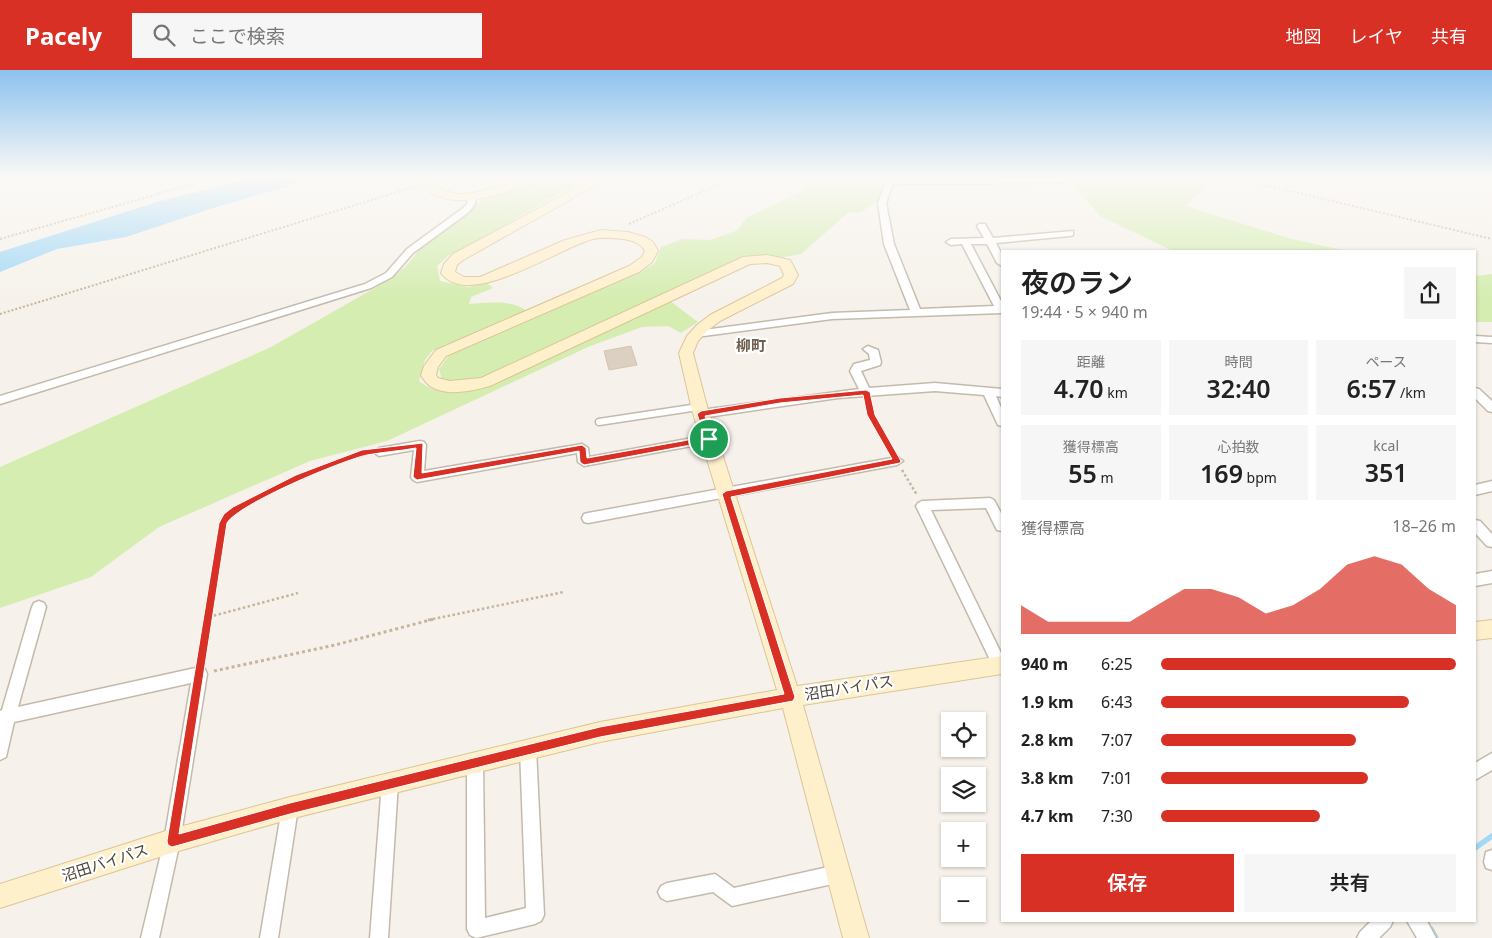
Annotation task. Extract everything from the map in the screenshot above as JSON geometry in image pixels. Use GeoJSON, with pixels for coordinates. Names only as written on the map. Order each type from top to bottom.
{"type":"FeatureCollection","features":[{"type":"Feature","properties":{"kind":"street"},"geometry":{"type":"LineString","coordinates":[[0,400],[368,286],[389,275],[410,251],[454,219]]}},
{"type":"Feature","properties":{"kind":"street"},"geometry":{"type":"LineString","coordinates":[[529,219],[452,261],[448,267],[448,273],[459,281],[479,281],[589,236],[615,233],[640,238],[651,248],[652,254],[642,265],[634,270],[441,353],[430,369],[430,378],[434,383],[443,388],[455,388],[485,382],[748,260],[777,260],[785,263],[789,269],[791,275],[788,281],[731,308],[711,320],[696,334],[686,353],[700,410],[790,697],[856,938]]}},
{"type":"Feature","properties":{"kind":"street"},"geometry":{"type":"LineString","coordinates":[[885,219],[889,244],[916,313]]}},
{"type":"Feature","properties":{"kind":"street"},"geometry":{"type":"LineString","coordinates":[[982,226],[1001,261]]}},
{"type":"Feature","properties":{"kind":"street"},"geometry":{"type":"LineString","coordinates":[[951,242],[990,241],[1070,233]]}},
{"type":"Feature","properties":{"kind":"street"},"geometry":{"type":"LineString","coordinates":[[965,242],[1001,308]]}},
{"type":"Feature","properties":{"kind":"street"},"geometry":{"type":"LineString","coordinates":[[696,334],[832,316],[1001,310]]}},
{"type":"Feature","properties":{"kind":"street"},"geometry":{"type":"LineString","coordinates":[[1476,339],[1492,340]]}},
{"type":"Feature","properties":{"kind":"street"},"geometry":{"type":"LineString","coordinates":[[866,392],[856,371],[858,367],[876,362],[874,352],[868,349]]}},
{"type":"Feature","properties":{"kind":"street"},"geometry":{"type":"LineString","coordinates":[[700,410],[866,392],[935,387],[1001,394]]}},
{"type":"Feature","properties":{"kind":"street"},"geometry":{"type":"LineString","coordinates":[[989,393],[1001,420]]}},
{"type":"Feature","properties":{"kind":"street"},"geometry":{"type":"LineString","coordinates":[[1476,393],[1492,408]]}},
{"type":"Feature","properties":{"kind":"street"},"geometry":{"type":"LineString","coordinates":[[379,452],[420,445],[417,477],[582,448],[584,462],[709,439]]}},
{"type":"Feature","properties":{"kind":"street"},"geometry":{"type":"LineString","coordinates":[[588,518],[897,461]]}},
{"type":"Feature","properties":{"kind":"street"},"geometry":{"type":"LineString","coordinates":[[1001,524],[990,503],[922,506],[1001,665]]}},
{"type":"Feature","properties":{"kind":"street"},"geometry":{"type":"LineString","coordinates":[[1476,526],[1492,542]]}},
{"type":"Feature","properties":{"kind":"street"},"geometry":{"type":"LineString","coordinates":[[1476,580],[1492,577]]}},
{"type":"Feature","properties":{"kind":"street"},"geometry":{"type":"LineString","coordinates":[[0,752],[4,718],[39,607]]}},
{"type":"Feature","properties":{"kind":"street"},"geometry":{"type":"LineString","coordinates":[[1476,631],[1492,629]]}},
{"type":"Feature","properties":{"kind":"street","name":"沼田バイパス"},"geometry":{"type":"LineString","coordinates":[[0,896],[172,841],[290,808],[600,732],[790,697],[1001,665]]}},
{"type":"Feature","properties":{"kind":"street"},"geometry":{"type":"LineString","coordinates":[[4,718],[200,674],[172,841],[150,938]]}},
{"type":"Feature","properties":{"kind":"street"},"geometry":{"type":"LineString","coordinates":[[475,764],[476,929],[535,915],[528,749]]}},
{"type":"Feature","properties":{"kind":"street"},"geometry":{"type":"LineString","coordinates":[[1476,771],[1492,761]]}},
{"type":"Feature","properties":{"kind":"street"},"geometry":{"type":"LineString","coordinates":[[379,938],[390,783]]}},
{"type":"Feature","properties":{"kind":"street"},"geometry":{"type":"LineString","coordinates":[[269,938],[290,808]]}},
{"type":"Feature","properties":{"kind":"street"},"geometry":{"type":"LineString","coordinates":[[667,892],[715,883],[732,897],[837,874]]}},
{"type":"Feature","properties":{"kind":"street"},"geometry":{"type":"LineString","coordinates":[[1366,938],[1383,922]]}},
{"type":"Feature","properties":{"kind":"street"},"geometry":{"type":"LineString","coordinates":[[1417,922],[1427,938]]}},
{"type":"Feature","properties":{"kind":"lane"},"geometry":{"type":"LineString","coordinates":[[599,422],[700,410]]}},
{"type":"Feature","properties":{"kind":"path"},"geometry":{"type":"LineString","coordinates":[[0,239],[72,219]]}},
{"type":"Feature","properties":{"kind":"path"},"geometry":{"type":"LineString","coordinates":[[0,314],[304,219]]}},
{"type":"Feature","properties":{"kind":"path"},"geometry":{"type":"LineString","coordinates":[[615,233],[619,228],[641,219]]}},
{"type":"Feature","properties":{"kind":"path"},"geometry":{"type":"LineString","coordinates":[[1405,219],[1492,240]]}},
{"type":"Feature","properties":{"kind":"path"},"geometry":{"type":"LineString","coordinates":[[866,392],[871,415],[922,506]]}},
{"type":"Feature","properties":{"kind":"path"},"geometry":{"type":"LineString","coordinates":[[379,452],[364,452],[299,477],[227,516],[223,523],[200,674],[335,645],[412,624],[564,592]]}},
{"type":"Feature","properties":{"kind":"path"},"geometry":{"type":"LineString","coordinates":[[209,617],[298,593]]}},
{"type":"Feature","properties":{"kind":"green space"},"geometry":{"type":"Polygon","coordinates":[[[459,219],[516,219],[448,256],[437,266],[440,281],[468,287],[487,283],[493,288],[471,297],[469,304],[507,303],[527,311],[432,351],[425,360],[419,381],[439,391],[460,392],[475,389],[670,301],[698,322],[681,333],[668,326],[642,327],[588,347],[387,441],[310,461],[159,527],[91,577],[0,608],[0,467],[271,347],[380,285],[405,267],[420,249],[459,219]]]}},
{"type":"Feature","properties":{"kind":"green space"},"geometry":{"type":"Polygon","coordinates":[[[746,219],[842,219],[801,254],[779,258],[759,256],[746,258],[483,378],[458,383],[442,380],[439,369],[449,355],[642,271],[655,263],[661,247],[683,239],[710,240],[738,230],[746,219]]]}},
{"type":"Feature","properties":{"kind":"green space"},"geometry":{"type":"Polygon","coordinates":[[[1105,219],[1226,219],[1288,238],[1342,250],[1171,250],[1105,219]]]}},
{"type":"Feature","properties":{"kind":"green space"},"geometry":{"type":"Polygon","coordinates":[[[1492,274],[1492,322],[1476,322],[1476,276],[1492,274]]]}},
{"type":"Feature","properties":{"kind":"water"},"geometry":{"type":"Polygon","coordinates":[[[105,219],[181,219],[126,237],[57,249],[0,272],[0,252],[105,219]]]}},
{"type":"Feature","properties":{"kind":"building"},"geometry":{"type":"Polygon","coordinates":[[[631,346],[637,365],[609,370],[604,351],[631,346]]]}},
{"type":"Feature","properties":{"kind":"waterway"},"geometry":{"type":"LineString","coordinates":[[1476,847],[1492,836]]}},
{"type":"Feature","properties":{"kind":"waterway"},"geometry":{"type":"LineString","coordinates":[[1431,929],[1436,938]]}},
{"type":"Feature","properties":{"kind":"district","name":"柳町"},"geometry":{"type":"Point","coordinates":[751,346]}},
{"type":"Feature","properties":{"kind":"route"},"geometry":{"type":"LineString","coordinates":[[866,392],[871,415],[879,426],[897,461],[726,494],[790,697],[600,732],[290,808],[172,841],[223,523],[227,516],[299,477],[364,452],[379,452],[420,445],[417,477],[582,448],[584,462],[709,439],[701,414],[780,401],[866,392]]}}]}
